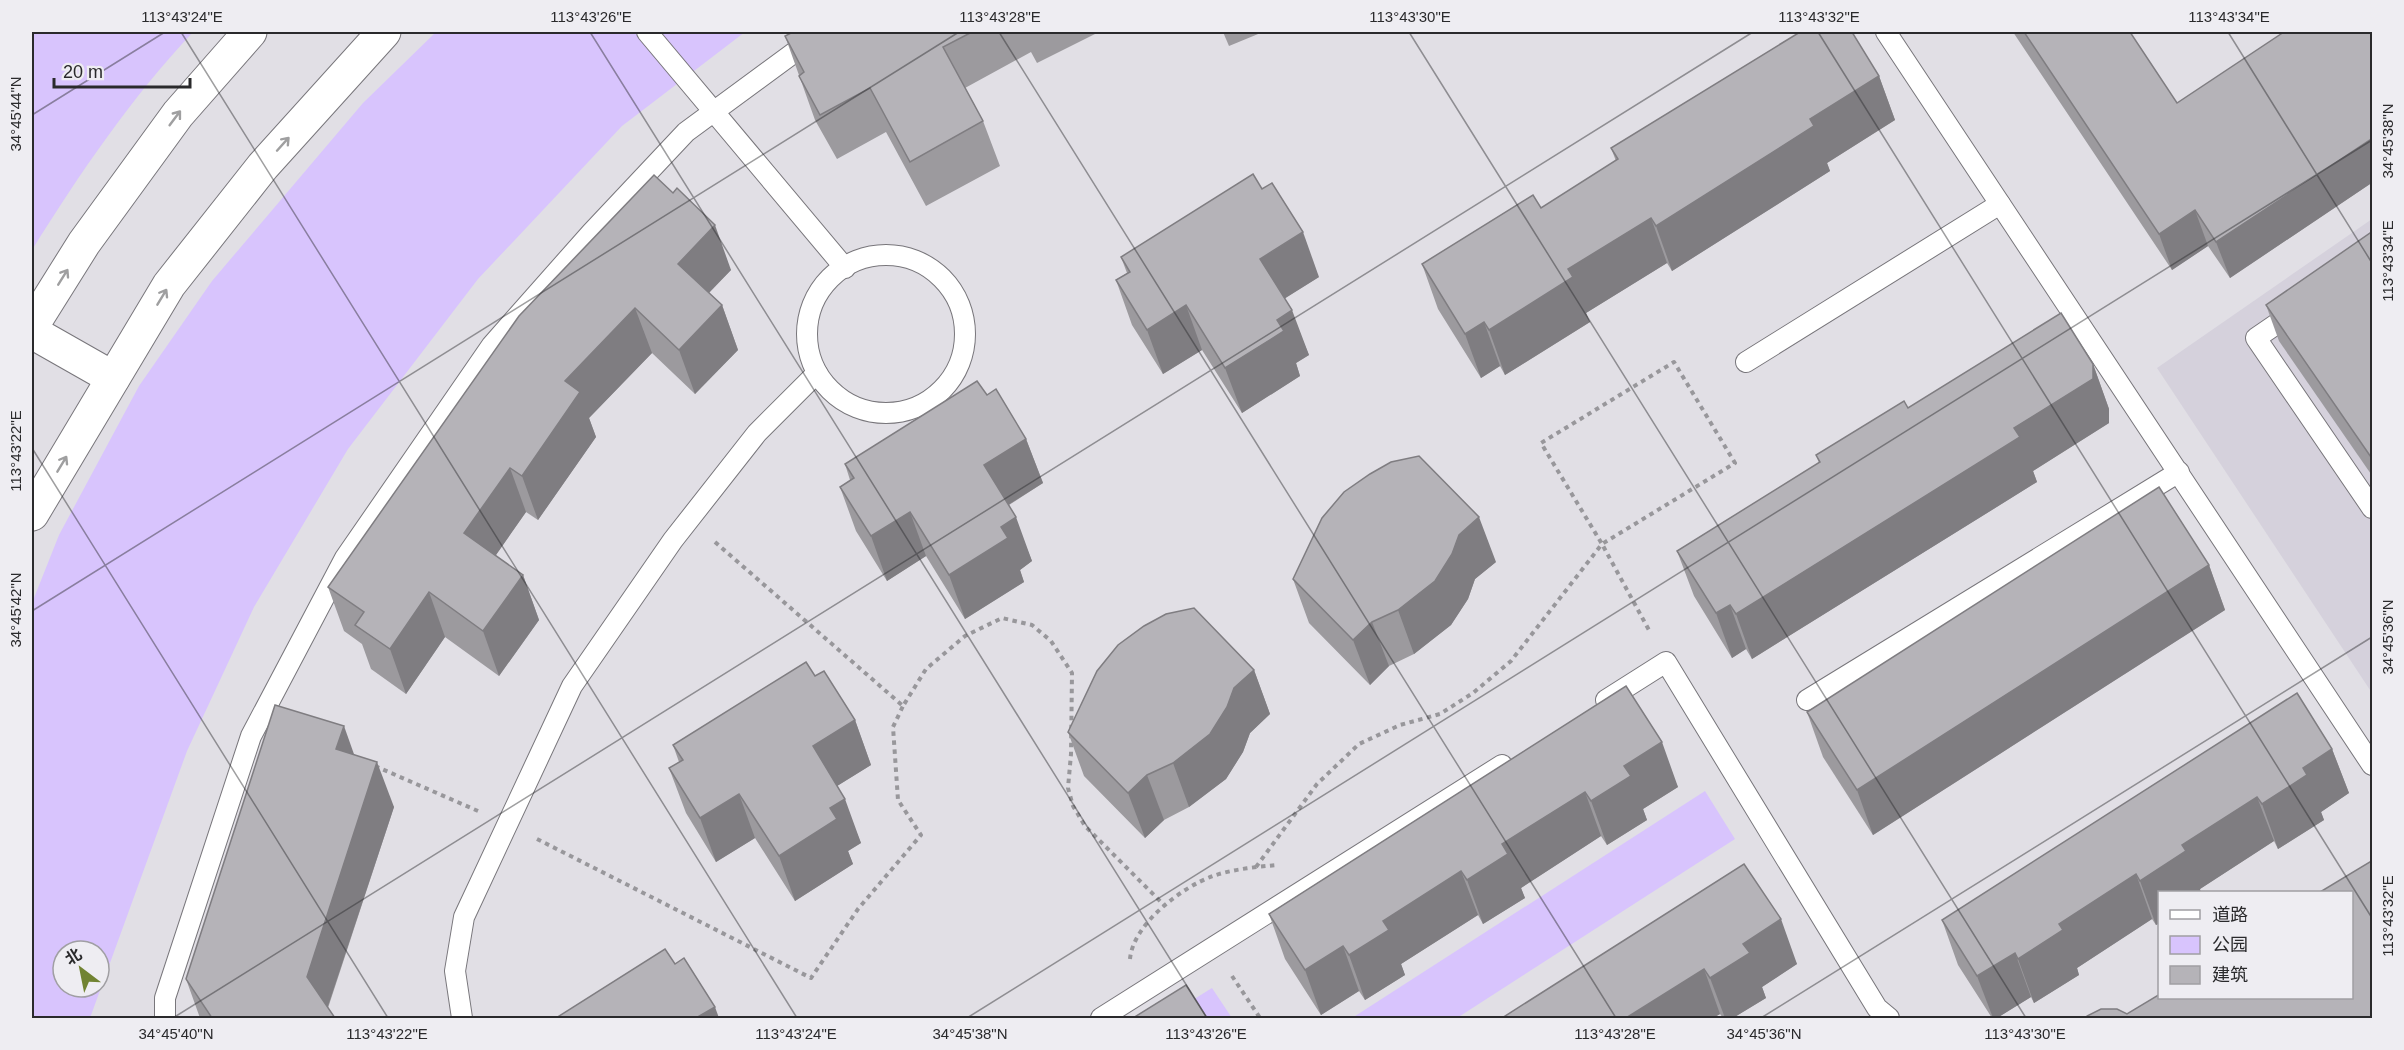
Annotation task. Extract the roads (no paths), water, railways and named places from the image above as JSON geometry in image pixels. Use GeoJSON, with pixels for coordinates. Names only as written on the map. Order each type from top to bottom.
{"type":"FeatureCollection","features":[{"type":"Feature","properties":{"kind":"main road"},"geometry":{"type":"LineString","coordinates":[[32,327],[84,243],[178,114],[250,32]]}},
{"type":"Feature","properties":{"kind":"main road"},"geometry":{"type":"LineString","coordinates":[[32,514],[169,285],[263,166],[384,32]]}},
{"type":"Feature","properties":{"kind":"main road"},"geometry":{"type":"LineString","coordinates":[[32,332],[113,378]]}},
{"type":"Feature","properties":{"kind":"lane"},"geometry":{"type":"LineString","coordinates":[[647,32],[845,268]]}},
{"type":"Feature","properties":{"kind":"lane"},"geometry":{"type":"LineString","coordinates":[[165,1018],[165,998],[251,736],[345,558],[492,345],[591,233],[686,132],[822,32]]}},
{"type":"Feature","properties":{"kind":"lane"},"geometry":{"type":"LineString","coordinates":[[1886,32],[2373,765]]}},
{"type":"Feature","properties":{"kind":"lane"},"geometry":{"type":"LineString","coordinates":[[1746,362],[2000,204]]}},
{"type":"Feature","properties":{"kind":"lane"},"geometry":{"type":"LineString","coordinates":[[873,255],[896,255],[918,261],[937,273],[952,289],[962,310],[965,333],[962,356],[953,377],[937,395],[918,407],[895,413],[872,412],[850,405],[831,392],[817,373],[809,354],[807,332],[810,311],[832,275],[852,262],[873,255]]}},
{"type":"Feature","properties":{"kind":"lane"},"geometry":{"type":"LineString","coordinates":[[2314,298],[2256,338],[2373,508]]}},
{"type":"Feature","properties":{"kind":"lane"},"geometry":{"type":"LineString","coordinates":[[462,1018],[455,970],[464,917],[572,686],[673,540],[757,433],[817,373]]}},
{"type":"Feature","properties":{"kind":"lane"},"geometry":{"type":"LineString","coordinates":[[1807,700],[2179,472]]}},
{"type":"Feature","properties":{"kind":"lane"},"geometry":{"type":"LineString","coordinates":[[1587,712],[1666,662],[1877,1008],[1889,1018]]}},
{"type":"Feature","properties":{"kind":"lane"},"geometry":{"type":"LineString","coordinates":[[1101,1018],[1518,755]]}}]}
